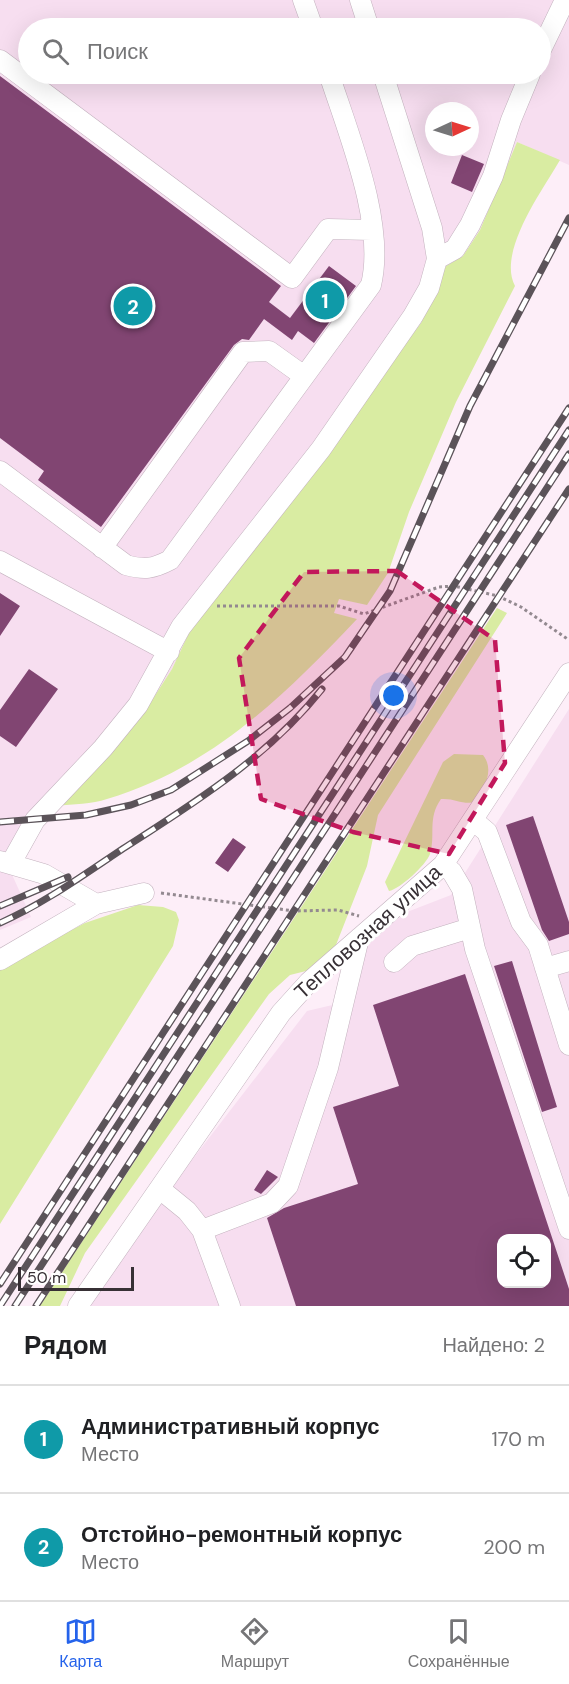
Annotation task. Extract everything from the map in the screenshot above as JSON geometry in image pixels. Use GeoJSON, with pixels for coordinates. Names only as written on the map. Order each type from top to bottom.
{"type":"FeatureCollection","features":[{"type":"Feature","properties":{"kind":"street"},"geometry":{"type":"LineString","coordinates":[[303,0],[309,18]]}},
{"type":"Feature","properties":{"kind":"street"},"geometry":{"type":"LineString","coordinates":[[360,0],[366,18]]}},
{"type":"Feature","properties":{"kind":"street"},"geometry":{"type":"LineString","coordinates":[[551,29],[565,0]]}},
{"type":"Feature","properties":{"kind":"street"},"geometry":{"type":"LineString","coordinates":[[0,60],[18,73]]}},
{"type":"Feature","properties":{"kind":"street"},"geometry":{"type":"LineString","coordinates":[[32,84],[292,278],[328,229],[372,230]]}},
{"type":"Feature","properties":{"kind":"street"},"geometry":{"type":"LineString","coordinates":[[0,471],[126,565],[142,570],[156,568],[170,560],[371,285],[375,267],[372,230],[359,168],[332,84]]}},
{"type":"Feature","properties":{"kind":"street"},"geometry":{"type":"LineString","coordinates":[[96,904],[44,874],[5,862],[35,820],[102,748],[138,705],[181,627],[321,449],[413,316],[429,288],[437,259],[432,228],[386,84]]}},
{"type":"Feature","properties":{"kind":"street"},"geometry":{"type":"LineString","coordinates":[[437,259],[455,249],[470,225],[493,176],[511,120],[526,84]]}},
{"type":"Feature","properties":{"kind":"street"},"geometry":{"type":"LineString","coordinates":[[102,548],[243,352],[269,351],[304,376]]}},
{"type":"Feature","properties":{"kind":"street"},"geometry":{"type":"LineString","coordinates":[[0,561],[169,652]]}},
{"type":"Feature","properties":{"kind":"street","name":"Тепловозная улица"},"geometry":{"type":"LineString","coordinates":[[84,1303],[281,1013],[309,982],[442,865],[474,821],[569,673]]}},
{"type":"Feature","properties":{"kind":"street"},"geometry":{"type":"LineString","coordinates":[[474,821],[487,832],[492,841],[521,922],[538,945],[569,1045]]}},
{"type":"Feature","properties":{"kind":"street"},"geometry":{"type":"LineString","coordinates":[[442,865],[458,880],[470,928],[569,1229]]}},
{"type":"Feature","properties":{"kind":"street"},"geometry":{"type":"LineString","coordinates":[[0,960],[96,904],[152,893]]}},
{"type":"Feature","properties":{"kind":"street"},"geometry":{"type":"LineString","coordinates":[[394,962],[412,946],[470,928]]}},
{"type":"Feature","properties":{"kind":"street"},"geometry":{"type":"LineString","coordinates":[[202,1230],[272,1203],[288,1186],[328,1068],[359,938]]}},
{"type":"Feature","properties":{"kind":"street"},"geometry":{"type":"LineString","coordinates":[[545,968],[569,961]]}},
{"type":"Feature","properties":{"kind":"street"},"geometry":{"type":"LineString","coordinates":[[160,1189],[187,1210],[202,1230],[230,1306]]}},
{"type":"Feature","properties":{"kind":"path"},"geometry":{"type":"LineString","coordinates":[[198,606],[339,606],[364,614],[439,587],[454,586],[498,597],[514,604],[569,640]]}},
{"type":"Feature","properties":{"kind":"path"},"geometry":{"type":"LineString","coordinates":[[152,893],[294,911],[338,910],[378,921]]}},
{"type":"Feature","properties":{"kind":"highlighted area"},"geometry":{"type":"Polygon","coordinates":[[[397,571],[495,640],[505,763],[449,854],[353,832],[261,799],[239,658],[304,572],[397,571]]]}},
{"type":"Feature","properties":{"kind":"shaded area"},"geometry":{"type":"Polygon","coordinates":[[[0,0],[569,0],[569,165],[517,142],[480,230],[463,256],[446,266],[421,323],[189,633],[172,669],[145,711],[37,828],[10,870],[31,917],[0,930],[0,0]]]}},
{"type":"Feature","properties":{"kind":"shaded area"},"geometry":{"type":"Polygon","coordinates":[[[569,709],[569,1306],[91,1306],[94,1287],[307,1011],[341,1003],[363,945],[407,912],[451,895],[569,709]]]}},
{"type":"Feature","properties":{"kind":"green space"},"geometry":{"type":"Polygon","coordinates":[[[517,142],[560,160],[533,205],[517,239],[512,256],[511,272],[515,286],[456,402],[409,512],[388,573],[367,605],[339,599],[334,613],[357,619],[273,702],[213,749],[145,786],[101,801],[57,806],[145,711],[172,669],[189,633],[421,323],[446,266],[463,256],[480,230],[517,142]]]}},
{"type":"Feature","properties":{"kind":"green space"},"geometry":{"type":"Polygon","coordinates":[[[497,608],[507,613],[378,815],[367,866],[334,950],[314,969],[290,975],[269,994],[85,1253],[60,1306],[40,1306],[497,608]]]}},
{"type":"Feature","properties":{"kind":"green space"},"geometry":{"type":"Polygon","coordinates":[[[454,754],[483,755],[488,773],[482,791],[476,802],[441,799],[434,813],[432,847],[428,859],[406,881],[389,891],[385,882],[443,762],[454,754]]]}},
{"type":"Feature","properties":{"kind":"green space"},"geometry":{"type":"Polygon","coordinates":[[[138,905],[163,907],[176,912],[179,920],[173,946],[0,1224],[0,967],[85,923],[138,905]]]}},
{"type":"Feature","properties":{"kind":"building"},"geometry":{"type":"Polygon","coordinates":[[[0,76],[281,286],[269,302],[290,318],[329,266],[356,286],[314,343],[298,331],[292,340],[264,319],[249,340],[242,339],[234,345],[101,527],[38,480],[44,471],[0,438],[0,76]]]}},
{"type":"Feature","properties":{"kind":"building"},"geometry":{"type":"Polygon","coordinates":[[[462,156],[484,164],[472,192],[451,183],[462,156]]]}},
{"type":"Feature","properties":{"kind":"building"},"geometry":{"type":"Polygon","coordinates":[[[0,593],[20,606],[0,636],[0,593]]]}},
{"type":"Feature","properties":{"kind":"building"},"geometry":{"type":"Polygon","coordinates":[[[29,669],[58,689],[16,747],[0,736],[0,710],[29,669]]]}},
{"type":"Feature","properties":{"kind":"building"},"geometry":{"type":"Polygon","coordinates":[[[533,816],[569,922],[569,934],[549,941],[542,930],[506,825],[533,816]]]}},
{"type":"Feature","properties":{"kind":"building"},"geometry":{"type":"Polygon","coordinates":[[[233,838],[246,847],[228,872],[215,863],[233,838]]]}},
{"type":"Feature","properties":{"kind":"building"},"geometry":{"type":"Polygon","coordinates":[[[512,961],[557,1107],[542,1112],[494,966],[512,961]]]}},
{"type":"Feature","properties":{"kind":"building"},"geometry":{"type":"Polygon","coordinates":[[[465,974],[551,1234],[497,1234],[497,1288],[551,1288],[551,1234],[569,1289],[569,1306],[296,1306],[267,1218],[284,1208],[358,1184],[333,1107],[399,1086],[373,1005],[465,974]]]}},
{"type":"Feature","properties":{"kind":"building"},"geometry":{"type":"Polygon","coordinates":[[[267,1170],[278,1177],[261,1194],[254,1190],[267,1170]]]}},
{"type":"Feature","properties":{"kind":"railway"},"geometry":{"type":"LineString","coordinates":[[0,822],[86,815],[131,805],[171,790],[248,741],[290,708],[345,657],[390,591],[470,406],[569,218]]}},
{"type":"Feature","properties":{"kind":"railway"},"geometry":{"type":"LineString","coordinates":[[0,1284],[569,408]]}},
{"type":"Feature","properties":{"kind":"railway"},"geometry":{"type":"LineString","coordinates":[[0,1306],[569,430]]}},
{"type":"Feature","properties":{"kind":"railway"},"geometry":{"type":"LineString","coordinates":[[15,1306],[569,454]]}},
{"type":"Feature","properties":{"kind":"railway"},"geometry":{"type":"LineString","coordinates":[[36,1306],[569,489]]}},
{"type":"Feature","properties":{"kind":"railway"},"geometry":{"type":"LineString","coordinates":[[0,923],[62,889],[202,797],[278,737],[322,689]]}},
{"type":"Feature","properties":{"kind":"railway"},"geometry":{"type":"LineString","coordinates":[[0,906],[68,877]]}},
{"type":"Feature","properties":{"kind":"place","name":"Административный корпус"},"geometry":{"type":"Point","coordinates":[325,300]}},
{"type":"Feature","properties":{"kind":"place","name":"Отстойно-ремонтный корпус"},"geometry":{"type":"Point","coordinates":[133,306]}}]}
